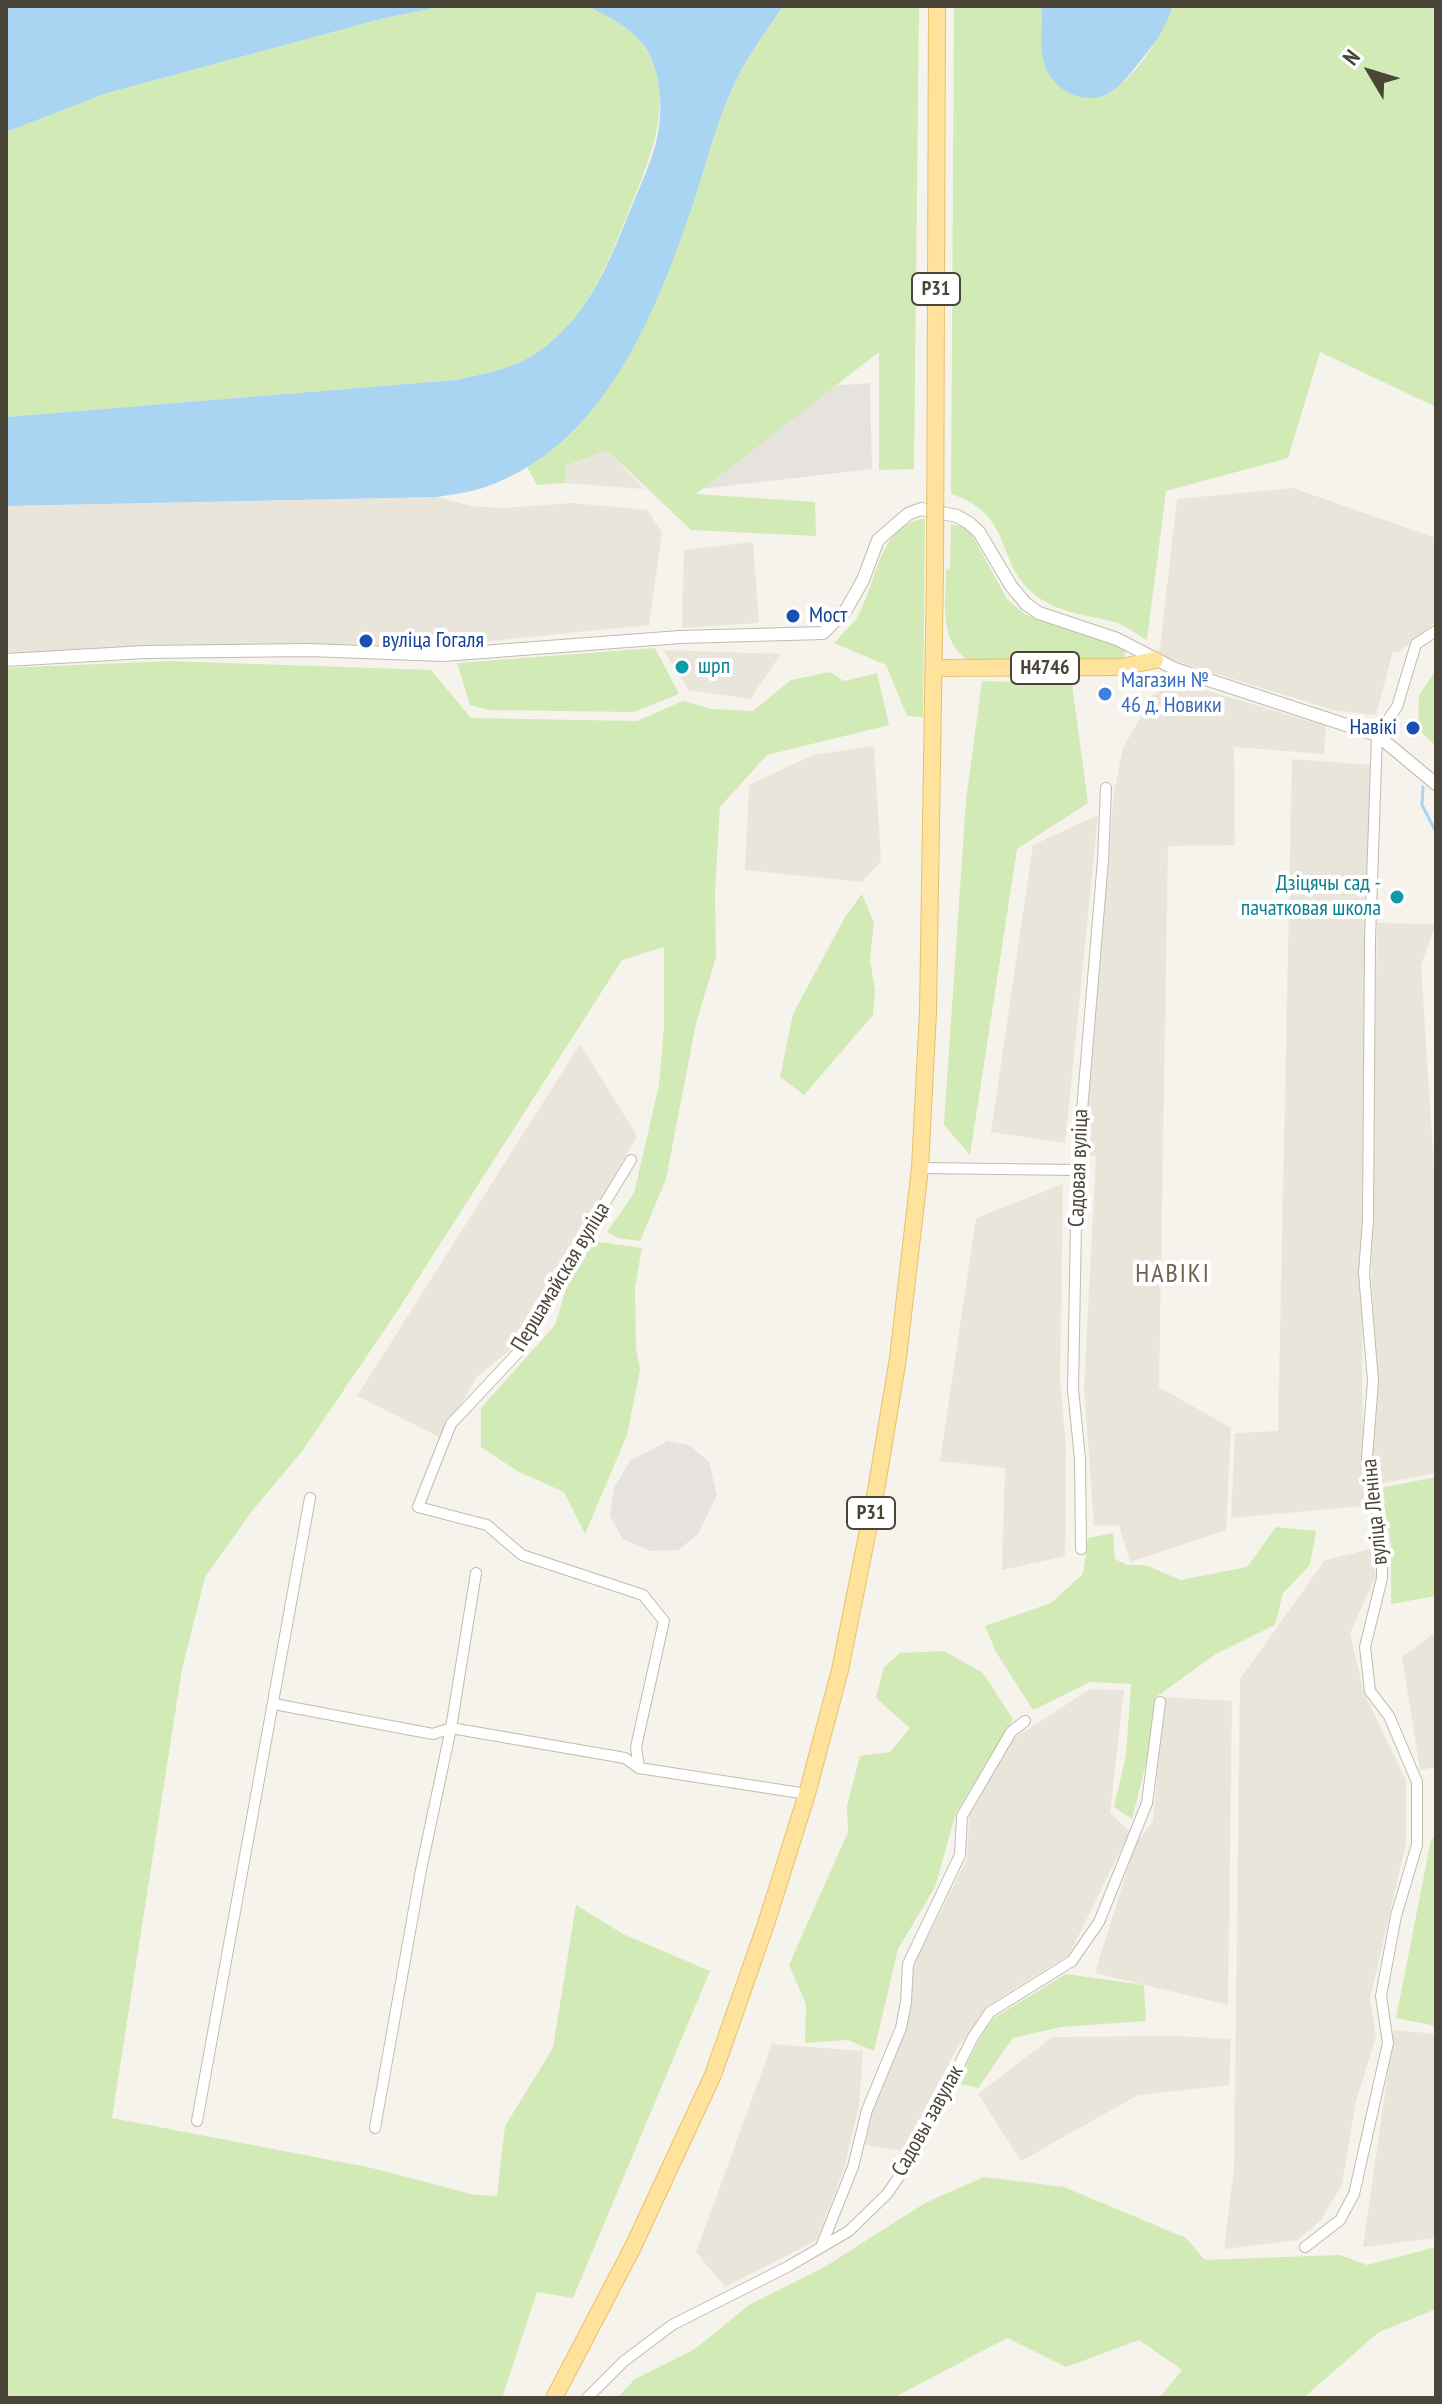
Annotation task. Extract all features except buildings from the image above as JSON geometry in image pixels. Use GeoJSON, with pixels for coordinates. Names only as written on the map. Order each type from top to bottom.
{"type":"FeatureCollection","features":[{"type":"Feature","properties":{"kind":"main road","name":"Р31"},"geometry":{"type":"LineString","coordinates":[[554,2398],[633,2247],[713,2075],[766,1924],[807,1794],[840,1670],[877,1485],[898,1358],[920,1168],[928,1012],[935,573],[937,6]]}},
{"type":"Feature","properties":{"kind":"main road","name":"Н4746"},"geometry":{"type":"LineString","coordinates":[[934,668],[1122,667],[1155,660]]}},
{"type":"Feature","properties":{"kind":"street"},"geometry":{"type":"LineString","coordinates":[[6,660],[145,652],[309,650],[443,655],[680,637],[823,633],[846,610],[863,580],[878,540],[908,514],[921,509],[957,516],[969,523],[979,532],[1011,586],[1026,604],[1039,613],[1117,639],[1175,669],[1377,735],[1436,784]]}},
{"type":"Feature","properties":{"kind":"street"},"geometry":{"type":"LineString","coordinates":[[1377,735],[1397,707],[1416,644],[1436,631]]}},
{"type":"Feature","properties":{"kind":"street","name":"вуліца Леніна"},"geometry":{"type":"LineString","coordinates":[[1305,2247],[1340,2220],[1354,2194],[1388,2043],[1381,1996],[1393,1929],[1417,1845],[1417,1782],[1389,1716],[1370,1691],[1365,1647],[1382,1578],[1382,1540],[1367,1458],[1373,1381],[1364,1273],[1368,1220],[1370,940],[1377,735]]}},
{"type":"Feature","properties":{"kind":"street","name":"Садовая вуліца"},"geometry":{"type":"LineString","coordinates":[[1081,1549],[1080,1459],[1073,1389],[1077,1170],[1106,788]]}},
{"type":"Feature","properties":{"kind":"street","name":"Першамайская вуліца"},"geometry":{"type":"LineString","coordinates":[[631,1160],[569,1262],[525,1345],[451,1424],[418,1507],[487,1525],[522,1555],[643,1595],[664,1621],[636,1747],[639,1768]]}},
{"type":"Feature","properties":{"kind":"street"},"geometry":{"type":"LineString","coordinates":[[920,1168],[1077,1170]]}},
{"type":"Feature","properties":{"kind":"street"},"geometry":{"type":"LineString","coordinates":[[197,2121],[310,1498]]}},
{"type":"Feature","properties":{"kind":"street"},"geometry":{"type":"LineString","coordinates":[[375,2128],[421,1870],[451,1728],[476,1573]]}},
{"type":"Feature","properties":{"kind":"street","name":"Садовы завулак"},"geometry":{"type":"LineString","coordinates":[[587,2398],[623,2362],[672,2325],[789,2266],[849,2231],[887,2194],[916,2152],[973,2037],[990,2012],[1072,1961],[1099,1922],[1147,1803],[1160,1702]]}},
{"type":"Feature","properties":{"kind":"street"},"geometry":{"type":"LineString","coordinates":[[274,1704],[433,1734],[451,1728],[625,1758],[639,1768],[807,1794]]}},
{"type":"Feature","properties":{"kind":"street"},"geometry":{"type":"LineString","coordinates":[[821,2247],[853,2167],[867,2110],[901,2028],[908,1964],[960,1855],[962,1816],[1011,1732],[1025,1721]]}},
{"type":"Feature","properties":{"kind":"shaded area"},"geometry":{"type":"Polygon","coordinates":[[[870,383],[872,469],[700,489],[697,396],[870,383]]]}},
{"type":"Feature","properties":{"kind":"shaded area"},"geometry":{"type":"Polygon","coordinates":[[[607,449],[644,489],[565,483],[565,466],[607,449]]]}},
{"type":"Feature","properties":{"kind":"shaded area"},"geometry":{"type":"Polygon","coordinates":[[[1293,488],[1436,538],[1436,622],[1399,652],[1393,651],[1376,715],[1333,710],[1159,656],[1177,499],[1293,488]]]}},
{"type":"Feature","properties":{"kind":"shaded area"},"geometry":{"type":"Polygon","coordinates":[[[437,497],[471,506],[503,508],[572,503],[647,510],[662,532],[649,625],[442,646],[266,645],[6,653],[6,506],[437,497]]]}},
{"type":"Feature","properties":{"kind":"shaded area"},"geometry":{"type":"Polygon","coordinates":[[[753,542],[759,623],[682,628],[684,550],[753,542]]]}},
{"type":"Feature","properties":{"kind":"shaded area"},"geometry":{"type":"Polygon","coordinates":[[[663,650],[781,654],[750,699],[689,690],[663,650]]]}},
{"type":"Feature","properties":{"kind":"shaded area"},"geometry":{"type":"Polygon","coordinates":[[[1175,681],[1326,726],[1324,754],[1234,747],[1235,845],[1168,846],[1159,1387],[1231,1428],[1226,1530],[1130,1562],[1119,1525],[1094,1526],[1084,1388],[1096,1156],[1083,1155],[1114,792],[1123,748],[1153,695],[1175,681]]]}},
{"type":"Feature","properties":{"kind":"shaded area"},"geometry":{"type":"Polygon","coordinates":[[[874,746],[881,861],[862,882],[745,870],[749,785],[813,755],[874,746]]]}},
{"type":"Feature","properties":{"kind":"shaded area"},"geometry":{"type":"Polygon","coordinates":[[[1292,759],[1371,765],[1362,1363],[1364,1506],[1231,1518],[1235,1433],[1278,1431],[1292,759]]]}},
{"type":"Feature","properties":{"kind":"shaded area"},"geometry":{"type":"Polygon","coordinates":[[[1098,815],[1065,1143],[991,1132],[1033,845],[1098,815]]]}},
{"type":"Feature","properties":{"kind":"shaded area"},"geometry":{"type":"Polygon","coordinates":[[[1377,923],[1436,924],[1421,965],[1436,1199],[1436,1473],[1377,1484],[1372,1455],[1377,1374],[1371,1273],[1377,923]]]}},
{"type":"Feature","properties":{"kind":"shaded area"},"geometry":{"type":"Polygon","coordinates":[[[580,1044],[637,1136],[517,1344],[476,1378],[441,1438],[357,1396],[580,1044]]]}},
{"type":"Feature","properties":{"kind":"shaded area"},"geometry":{"type":"Polygon","coordinates":[[[1063,1184],[1060,1379],[1066,1448],[1065,1556],[1002,1570],[1005,1468],[940,1461],[976,1218],[1063,1184]]]}},
{"type":"Feature","properties":{"kind":"shaded area"},"geometry":{"type":"Polygon","coordinates":[[[668,1441],[689,1445],[709,1462],[717,1495],[698,1534],[678,1550],[651,1551],[623,1539],[610,1516],[614,1488],[630,1461],[668,1441]]]}},
{"type":"Feature","properties":{"kind":"shaded area"},"geometry":{"type":"Polygon","coordinates":[[[1371,1549],[1376,1576],[1350,1633],[1364,1693],[1406,1780],[1406,1843],[1370,1999],[1376,2037],[1356,2101],[1342,2185],[1320,2221],[1297,2240],[1224,2249],[1234,2169],[1240,1679],[1325,1560],[1371,1549]]]}},
{"type":"Feature","properties":{"kind":"shaded area"},"geometry":{"type":"Polygon","coordinates":[[[1433,1634],[1436,1644],[1436,1767],[1420,1770],[1402,1657],[1433,1634]]]}},
{"type":"Feature","properties":{"kind":"shaded area"},"geometry":{"type":"Polygon","coordinates":[[[1090,1689],[1124,1690],[1110,1813],[1130,1831],[1069,1955],[988,2005],[955,2052],[903,2151],[865,2145],[873,2110],[904,2033],[913,1966],[967,1859],[969,1816],[1013,1739],[1090,1689]]]}},
{"type":"Feature","properties":{"kind":"shaded area"},"geometry":{"type":"Polygon","coordinates":[[[1164,1697],[1232,1701],[1228,2005],[1095,1973],[1135,1845],[1153,1821],[1164,1697]]]}},
{"type":"Feature","properties":{"kind":"shaded area"},"geometry":{"type":"Polygon","coordinates":[[[1394,2030],[1436,2034],[1436,2238],[1363,2247],[1394,2030]]]}},
{"type":"Feature","properties":{"kind":"shaded area"},"geometry":{"type":"Polygon","coordinates":[[[1052,2037],[1231,2039],[1229,2085],[1138,2095],[1021,2161],[978,2094],[1052,2037]]]}},
{"type":"Feature","properties":{"kind":"shaded area"},"geometry":{"type":"Polygon","coordinates":[[[772,2044],[863,2051],[859,2105],[844,2169],[817,2240],[725,2287],[696,2252],[772,2044]]]}},
{"type":"Feature","properties":{"kind":"green space"},"geometry":{"type":"Polygon","coordinates":[[[443,6],[589,7],[626,28],[645,47],[655,69],[660,92],[659,117],[646,166],[596,286],[561,333],[536,353],[514,365],[455,380],[6,417],[6,132],[107,93],[381,19],[443,6]]]}},
{"type":"Feature","properties":{"kind":"green space"},"geometry":{"type":"Polygon","coordinates":[[[783,6],[919,6],[914,469],[879,470],[879,352],[696,494],[815,502],[816,536],[691,530],[607,450],[565,466],[565,483],[537,485],[527,467],[552,449],[595,405],[642,328],[687,221],[732,89],[783,6]]]}},
{"type":"Feature","properties":{"kind":"green space"},"geometry":{"type":"Polygon","coordinates":[[[954,6],[1042,6],[1043,18],[1101,97],[1135,70],[1161,32],[1173,6],[1436,6],[1436,407],[1320,352],[1288,458],[1166,491],[1147,640],[1115,622],[1062,609],[1034,594],[1013,567],[995,526],[971,503],[951,494],[954,6]]]}},
{"type":"Feature","properties":{"kind":"green space"},"geometry":{"type":"Polygon","coordinates":[[[925,518],[923,717],[907,716],[886,665],[834,643],[856,619],[887,545],[909,523],[925,518]]]}},
{"type":"Feature","properties":{"kind":"green space"},"geometry":{"type":"Polygon","coordinates":[[[951,524],[964,527],[972,535],[1007,599],[1026,615],[1119,644],[1126,649],[1124,659],[969,661],[952,643],[946,620],[946,570],[950,568],[951,524]]]}},
{"type":"Feature","properties":{"kind":"green space"},"geometry":{"type":"Polygon","coordinates":[[[655,648],[679,694],[634,712],[488,710],[470,705],[457,663],[655,648]]]}},
{"type":"Feature","properties":{"kind":"green space"},"geometry":{"type":"Polygon","coordinates":[[[169,661],[431,670],[471,718],[637,721],[683,701],[711,709],[753,711],[791,680],[830,672],[844,681],[877,673],[889,725],[767,755],[720,807],[715,890],[716,957],[696,1023],[666,1179],[640,1241],[618,1238],[607,1232],[634,1193],[659,1085],[664,1028],[664,947],[622,960],[394,1316],[303,1450],[252,1511],[205,1577],[182,1669],[112,2118],[372,2168],[475,2195],[497,2196],[505,2126],[553,2048],[576,1905],[623,1934],[710,1971],[573,2298],[537,2292],[502,2398],[6,2398],[6,668],[169,661]]]}},
{"type":"Feature","properties":{"kind":"green space"},"geometry":{"type":"Polygon","coordinates":[[[1436,670],[1436,746],[1418,729],[1419,695],[1436,670]]]}},
{"type":"Feature","properties":{"kind":"green space"},"geometry":{"type":"Polygon","coordinates":[[[982,681],[1072,684],[1088,803],[1017,849],[970,1155],[944,1125],[966,800],[982,681]]]}},
{"type":"Feature","properties":{"kind":"green space"},"geometry":{"type":"Polygon","coordinates":[[[862,894],[874,923],[870,959],[875,991],[873,1015],[804,1095],[780,1077],[793,1014],[845,917],[862,894]]]}},
{"type":"Feature","properties":{"kind":"green space"},"geometry":{"type":"Polygon","coordinates":[[[592,1241],[642,1248],[635,1287],[636,1348],[640,1370],[627,1435],[585,1534],[564,1492],[519,1472],[481,1447],[481,1408],[555,1325],[571,1273],[592,1241]]]}},
{"type":"Feature","properties":{"kind":"green space"},"geometry":{"type":"Polygon","coordinates":[[[1436,1477],[1436,1596],[1391,1604],[1391,1545],[1380,1488],[1436,1477]]]}},
{"type":"Feature","properties":{"kind":"green space"},"geometry":{"type":"Polygon","coordinates":[[[1276,1527],[1316,1531],[1310,1565],[1283,1593],[1275,1625],[1216,1654],[1156,1697],[1148,1756],[1132,1819],[1114,1807],[1126,1755],[1131,1684],[1090,1682],[1033,1710],[996,1652],[985,1626],[1051,1603],[1083,1574],[1088,1538],[1113,1533],[1115,1559],[1127,1565],[1145,1565],[1181,1580],[1247,1567],[1276,1527]]]}},
{"type":"Feature","properties":{"kind":"green space"},"geometry":{"type":"Polygon","coordinates":[[[944,1651],[983,1673],[1013,1719],[956,1813],[935,1887],[898,1949],[874,2051],[848,2040],[805,2043],[806,2004],[789,1965],[848,1832],[847,1806],[860,1756],[890,1752],[910,1728],[876,1698],[884,1667],[900,1653],[944,1651]]]}},
{"type":"Feature","properties":{"kind":"green space"},"geometry":{"type":"Polygon","coordinates":[[[1436,1837],[1436,2026],[1396,2018],[1431,1840],[1436,1837]]]}},
{"type":"Feature","properties":{"kind":"green space"},"geometry":{"type":"Polygon","coordinates":[[[1066,1974],[1144,1985],[1146,2021],[1061,2027],[1013,2038],[978,2088],[957,2083],[994,2018],[1066,1974]]]}},
{"type":"Feature","properties":{"kind":"green space"},"geometry":{"type":"Polygon","coordinates":[[[984,2177],[1064,2187],[1186,2238],[1205,2260],[1340,2255],[1367,2265],[1436,2247],[1436,2309],[1379,2332],[1303,2398],[1159,2398],[1182,2370],[1139,2340],[1066,2367],[1007,2338],[893,2398],[617,2398],[635,2379],[695,2349],[749,2305],[823,2268],[925,2203],[984,2177]]]}},
{"type":"Feature","properties":{"kind":"water"},"geometry":{"type":"Polygon","coordinates":[[[6,6],[443,6],[381,19],[107,93],[6,132],[6,6]]]}},
{"type":"Feature","properties":{"kind":"water"},"geometry":{"type":"Polygon","coordinates":[[[588,6],[783,6],[732,89],[677,250],[642,330],[597,404],[568,436],[534,463],[496,483],[437,497],[6,506],[6,417],[455,380],[514,365],[546,346],[576,315],[599,280],[646,174],[659,126],[659,87],[649,54],[636,36],[588,6]]]}},
{"type":"Feature","properties":{"kind":"water"},"geometry":{"type":"Polygon","coordinates":[[[1042,6],[1173,6],[1157,39],[1122,82],[1110,93],[1086,98],[1063,89],[1051,78],[1046,68],[1041,45],[1042,6]]]}},
{"type":"Feature","properties":{"kind":"waterway"},"geometry":{"type":"LineString","coordinates":[[1423,787],[1422,805],[1436,832]]}},
{"type":"Feature","properties":{"kind":"place","name":"Мост"},"geometry":{"type":"Point","coordinates":[793,616]}},
{"type":"Feature","properties":{"kind":"place","name":"вуліца Гогаля"},"geometry":{"type":"Point","coordinates":[366,641]}},
{"type":"Feature","properties":{"kind":"place","name":"шрп"},"geometry":{"type":"Point","coordinates":[682,667]}},
{"type":"Feature","properties":{"kind":"place","name":"Магазин № 46 д. Новики"},"geometry":{"type":"Point","coordinates":[1105,694]}},
{"type":"Feature","properties":{"kind":"place","name":"Навікі"},"geometry":{"type":"Point","coordinates":[1413,728]}},
{"type":"Feature","properties":{"kind":"place","name":"Дзіцячы сад - пачатковая школа"},"geometry":{"type":"Point","coordinates":[1397,897]}},
{"type":"Feature","properties":{"kind":"district","name":"НАВІКІ"},"geometry":{"type":"Point","coordinates":[1173,1275]}}]}
